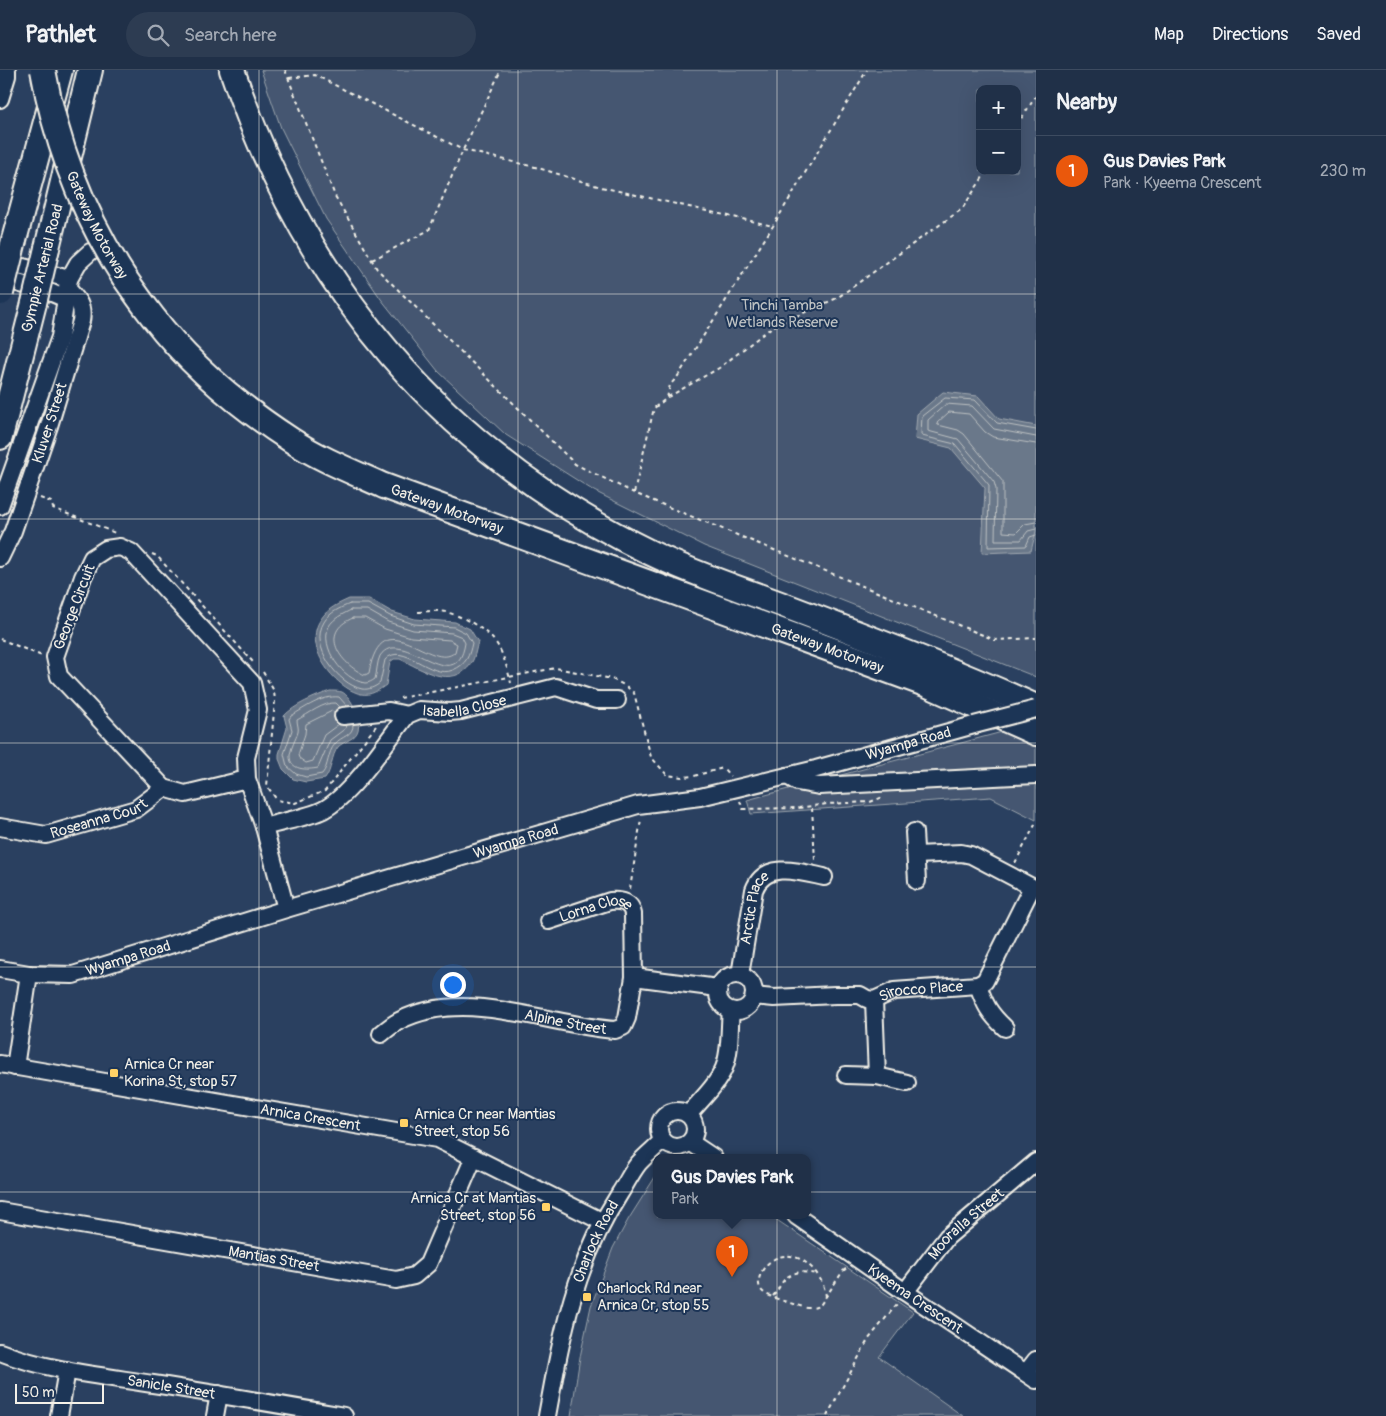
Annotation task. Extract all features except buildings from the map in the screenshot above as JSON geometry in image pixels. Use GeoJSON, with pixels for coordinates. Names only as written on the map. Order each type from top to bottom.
{"type":"FeatureCollection","features":[{"type":"Feature","properties":{"kind":"highway","name":"Gateway Motorway"},"geometry":{"type":"LineString","coordinates":[[43,70],[56,129],[70,172],[102,242],[124,277],[179,347],[247,409],[292,441],[384,486],[928,685],[1036,733]]}},
{"type":"Feature","properties":{"kind":"highway"},"geometry":{"type":"LineString","coordinates":[[0,294],[60,70]]}},
{"type":"Feature","properties":{"kind":"highway","name":"Gympie Arterial Road"},"geometry":{"type":"LineString","coordinates":[[0,437],[90,70]]}},
{"type":"Feature","properties":{"kind":"highway","name":"Gateway Motorway"},"geometry":{"type":"LineString","coordinates":[[232,70],[259,143],[289,207],[318,257],[344,296],[403,370],[435,403],[532,484],[579,514],[652,554],[689,570],[869,638],[1036,708]]}},
{"type":"Feature","properties":{"kind":"street"},"geometry":{"type":"LineString","coordinates":[[0,99],[7,70]]}},
{"type":"Feature","properties":{"kind":"street"},"geometry":{"type":"LineString","coordinates":[[0,506],[60,337],[68,289],[78,263],[90,252]]}},
{"type":"Feature","properties":{"kind":"street"},"geometry":{"type":"LineString","coordinates":[[0,261],[68,289]]}},
{"type":"Feature","properties":{"kind":"street"},"geometry":{"type":"LineString","coordinates":[[0,278],[52,294],[68,289]]}},
{"type":"Feature","properties":{"kind":"street","name":"Kluver Street"},"geometry":{"type":"LineString","coordinates":[[0,558],[13,531],[49,426],[81,321],[80,302],[68,289]]}},
{"type":"Feature","properties":{"kind":"street"},"geometry":{"type":"LineString","coordinates":[[120,547],[131,552],[252,684],[258,710],[246,758],[247,779],[264,827],[286,909]]}},
{"type":"Feature","properties":{"kind":"street","name":"George Circuit"},"geometry":{"type":"LineString","coordinates":[[120,547],[106,549],[92,558],[82,577],[55,657],[59,676],[164,788]]}},
{"type":"Feature","properties":{"kind":"street","name":"Isabella Close"},"geometry":{"type":"LineString","coordinates":[[264,827],[322,811],[337,801],[356,781],[407,715],[419,710],[461,711],[556,687],[596,700],[617,700]]}},
{"type":"Feature","properties":{"kind":"street","name":"Wyampa Road"},"geometry":{"type":"LineString","coordinates":[[0,969],[29,974],[73,975],[286,909],[638,805],[700,798],[1036,708]]}},
{"type":"Feature","properties":{"kind":"street"},"geometry":{"type":"LineString","coordinates":[[343,716],[389,711],[407,715]]}},
{"type":"Feature","properties":{"kind":"street"},"geometry":{"type":"LineString","coordinates":[[787,776],[797,782],[819,786],[1036,775]]}},
{"type":"Feature","properties":{"kind":"street"},"geometry":{"type":"LineString","coordinates":[[164,788],[185,794],[247,779]]}},
{"type":"Feature","properties":{"kind":"street","name":"Roseanna Court"},"geometry":{"type":"LineString","coordinates":[[0,827],[46,835],[136,809],[164,788]]}},
{"type":"Feature","properties":{"kind":"street"},"geometry":{"type":"LineString","coordinates":[[914,832],[918,881]]}},
{"type":"Feature","properties":{"kind":"street","name":"Sirocco Place"},"geometry":{"type":"LineString","coordinates":[[754,996],[783,998],[860,995],[867,1000],[874,1000],[894,990],[978,985],[985,981],[1034,888],[971,855],[961,853],[916,855]]}},
{"type":"Feature","properties":{"kind":"street","name":"Arctic Place"},"geometry":{"type":"LineString","coordinates":[[740,975],[754,890],[758,880],[767,873],[776,870],[820,876]]}},
{"type":"Feature","properties":{"kind":"street","name":"Lorna Close"},"geometry":{"type":"LineString","coordinates":[[548,921],[610,901],[619,900],[627,903],[634,914],[634,977]]}},
{"type":"Feature","properties":{"kind":"street"},"geometry":{"type":"LineString","coordinates":[[7,1066],[29,974]]}},
{"type":"Feature","properties":{"kind":"street"},"geometry":{"type":"LineString","coordinates":[[733,974],[740,975],[751,983],[754,989],[754,996],[746,1008],[740,1011],[731,1010],[725,1008],[720,1003],[717,996],[718,988],[726,977],[733,974]]}},
{"type":"Feature","properties":{"kind":"street"},"geometry":{"type":"LineString","coordinates":[[634,977],[718,988]]}},
{"type":"Feature","properties":{"kind":"street","name":"Alpine Street"},"geometry":{"type":"LineString","coordinates":[[380,1034],[406,1017],[435,1009],[452,1007],[508,1012],[615,1030],[623,1027],[627,1018],[634,977]]}},
{"type":"Feature","properties":{"kind":"street"},"geometry":{"type":"LineString","coordinates":[[978,985],[992,1016],[1005,1028]]}},
{"type":"Feature","properties":{"kind":"street"},"geometry":{"type":"LineString","coordinates":[[874,1000],[877,1076]]}},
{"type":"Feature","properties":{"kind":"street"},"geometry":{"type":"LineString","coordinates":[[689,1114],[717,1080],[724,1067],[729,1040],[731,1010]]}},
{"type":"Feature","properties":{"kind":"street","name":"Arnica Crescent"},"geometry":{"type":"LineString","coordinates":[[7,1066],[437,1139],[603,1222]]}},
{"type":"Feature","properties":{"kind":"street"},"geometry":{"type":"LineString","coordinates":[[846,1075],[877,1076],[907,1083]]}},
{"type":"Feature","properties":{"kind":"street"},"geometry":{"type":"LineString","coordinates":[[677,1111],[689,1114],[694,1120],[696,1128],[690,1142],[673,1146],[663,1140],[660,1127],[665,1116],[670,1112],[677,1111]]}},
{"type":"Feature","properties":{"kind":"street","name":"Charlock Road"},"geometry":{"type":"LineString","coordinates":[[548,1416],[556,1363],[570,1303],[588,1255],[603,1222],[638,1164],[663,1140]]}},
{"type":"Feature","properties":{"kind":"street"},"geometry":{"type":"LineString","coordinates":[[690,1142],[708,1154]]}},
{"type":"Feature","properties":{"kind":"street","name":"Mantias Street"},"geometry":{"type":"LineString","coordinates":[[0,1211],[396,1280],[414,1276],[428,1264],[474,1157]]}},
{"type":"Feature","properties":{"kind":"street","name":"Mooralla Street"},"geometry":{"type":"LineString","coordinates":[[905,1292],[947,1237],[1036,1162]]}},
{"type":"Feature","properties":{"kind":"street","name":"Kyeema Crescent"},"geometry":{"type":"LineString","coordinates":[[800,1219],[1031,1376]]}},
{"type":"Feature","properties":{"kind":"street","name":"Sanicle Street"},"geometry":{"type":"LineString","coordinates":[[0,1352],[67,1370],[344,1416]]}},
{"type":"Feature","properties":{"kind":"street"},"geometry":{"type":"LineString","coordinates":[[1031,1376],[1036,1360]]}},
{"type":"Feature","properties":{"kind":"street"},"geometry":{"type":"LineString","coordinates":[[59,1416],[67,1370]]}},
{"type":"Feature","properties":{"kind":"street"},"geometry":{"type":"LineString","coordinates":[[215,1416],[219,1394]]}},
{"type":"Feature","properties":{"kind":"path"},"geometry":{"type":"LineString","coordinates":[[285,70],[335,196],[377,269],[575,464],[634,493],[995,640],[1036,638]]}},
{"type":"Feature","properties":{"kind":"path"},"geometry":{"type":"LineString","coordinates":[[372,260],[429,230],[463,150],[501,70]]}},
{"type":"Feature","properties":{"kind":"path"},"geometry":{"type":"LineString","coordinates":[[667,398],[670,385],[678,376],[773,226],[867,70]]}},
{"type":"Feature","properties":{"kind":"path"},"geometry":{"type":"LineString","coordinates":[[289,78],[315,76],[463,150],[535,167],[601,187],[773,226]]}},
{"type":"Feature","properties":{"kind":"path"},"geometry":{"type":"LineString","coordinates":[[1021,119],[1036,96]]}},
{"type":"Feature","properties":{"kind":"path"},"geometry":{"type":"LineString","coordinates":[[634,493],[654,408],[667,398],[719,368],[772,327],[837,298],[962,209],[984,175]]}},
{"type":"Feature","properties":{"kind":"path"},"geometry":{"type":"LineString","coordinates":[[26,493],[51,502],[53,508],[125,536],[120,547]]}},
{"type":"Feature","properties":{"kind":"path"},"geometry":{"type":"LineString","coordinates":[[418,612],[448,612],[465,619],[489,634],[498,646],[515,698]]}},
{"type":"Feature","properties":{"kind":"path"},"geometry":{"type":"LineString","coordinates":[[0,639],[46,657],[55,657]]}},
{"type":"Feature","properties":{"kind":"path"},"geometry":{"type":"LineString","coordinates":[[739,799],[743,809],[843,804],[878,800],[884,794],[884,783]]}},
{"type":"Feature","properties":{"kind":"path"},"geometry":{"type":"LineString","coordinates":[[812,807],[820,876]]}},
{"type":"Feature","properties":{"kind":"path"},"geometry":{"type":"LineString","coordinates":[[627,903],[641,818]]}},
{"type":"Feature","properties":{"kind":"path"},"geometry":{"type":"LineString","coordinates":[[1009,874],[1036,823]]}},
{"type":"Feature","properties":{"kind":"path"},"geometry":{"type":"LineString","coordinates":[[826,1297],[826,1289],[817,1274],[798,1258],[788,1255],[775,1258],[762,1271],[758,1280],[758,1285],[764,1292],[807,1308],[812,1308],[818,1307],[826,1297],[843,1271],[849,1267]]}},
{"type":"Feature","properties":{"kind":"path"},"geometry":{"type":"LineString","coordinates":[[773,1296],[779,1290],[784,1280],[796,1272],[817,1274]]}},
{"type":"Feature","properties":{"kind":"path"},"geometry":{"type":"LineString","coordinates":[[827,1416],[868,1340],[905,1292]]}},
{"type":"Feature","properties":{"kind":"green space","name":"Tinchi Tamba Wetlands Reserve"},"geometry":{"type":"Polygon","coordinates":[[[261,70],[1036,70],[1036,677],[704,546],[594,491],[506,435],[438,371],[381,299],[326,219],[281,128],[261,70]]]}},
{"type":"Feature","properties":{"kind":"green space"},"geometry":{"type":"Polygon","coordinates":[[[1036,723],[1036,820],[991,797],[751,814],[747,800],[1036,723]]]}},
{"type":"Feature","properties":{"kind":"green space"},"geometry":{"type":"Polygon","coordinates":[[[653,1180],[653,1219],[775,1219],[913,1312],[879,1357],[963,1416],[571,1416],[580,1357],[591,1306],[613,1248],[653,1180]]]}},
{"type":"Feature","properties":{"kind":"water"},"geometry":{"type":"Polygon","coordinates":[[[943,392],[978,396],[999,419],[1036,426],[1036,531],[1031,551],[982,553],[985,488],[951,448],[915,439],[917,414],[943,392]]]}},
{"type":"Feature","properties":{"kind":"water"},"geometry":{"type":"Polygon","coordinates":[[[349,599],[369,599],[392,612],[415,619],[455,622],[470,629],[478,642],[471,664],[463,672],[455,676],[446,676],[436,675],[400,659],[394,659],[390,662],[386,685],[368,694],[361,694],[351,690],[331,674],[318,653],[315,641],[316,629],[324,615],[333,607],[349,599]]]}},
{"type":"Feature","properties":{"kind":"water"},"geometry":{"type":"Polygon","coordinates":[[[330,691],[342,692],[349,698],[357,714],[359,725],[357,733],[338,747],[325,779],[306,782],[293,779],[283,769],[279,759],[287,728],[284,716],[299,705],[330,691]]]}},
{"type":"Feature","properties":{"kind":"place","name":"Arnica Cr near Korina St, stop 57"},"geometry":{"type":"Point","coordinates":[114,1073]}},
{"type":"Feature","properties":{"kind":"place","name":"Arnica Cr near Mantias Street, stop 56"},"geometry":{"type":"Point","coordinates":[404,1123]}},
{"type":"Feature","properties":{"kind":"place","name":"Arnica Cr at Mantias Street, stop 56"},"geometry":{"type":"Point","coordinates":[546,1207]}},
{"type":"Feature","properties":{"kind":"place","name":"Gus Davies Park"},"geometry":{"type":"Point","coordinates":[732,1277]}},
{"type":"Feature","properties":{"kind":"place","name":"Charlock Rd near Arnica Cr, stop 55"},"geometry":{"type":"Point","coordinates":[587,1297]}}]}
